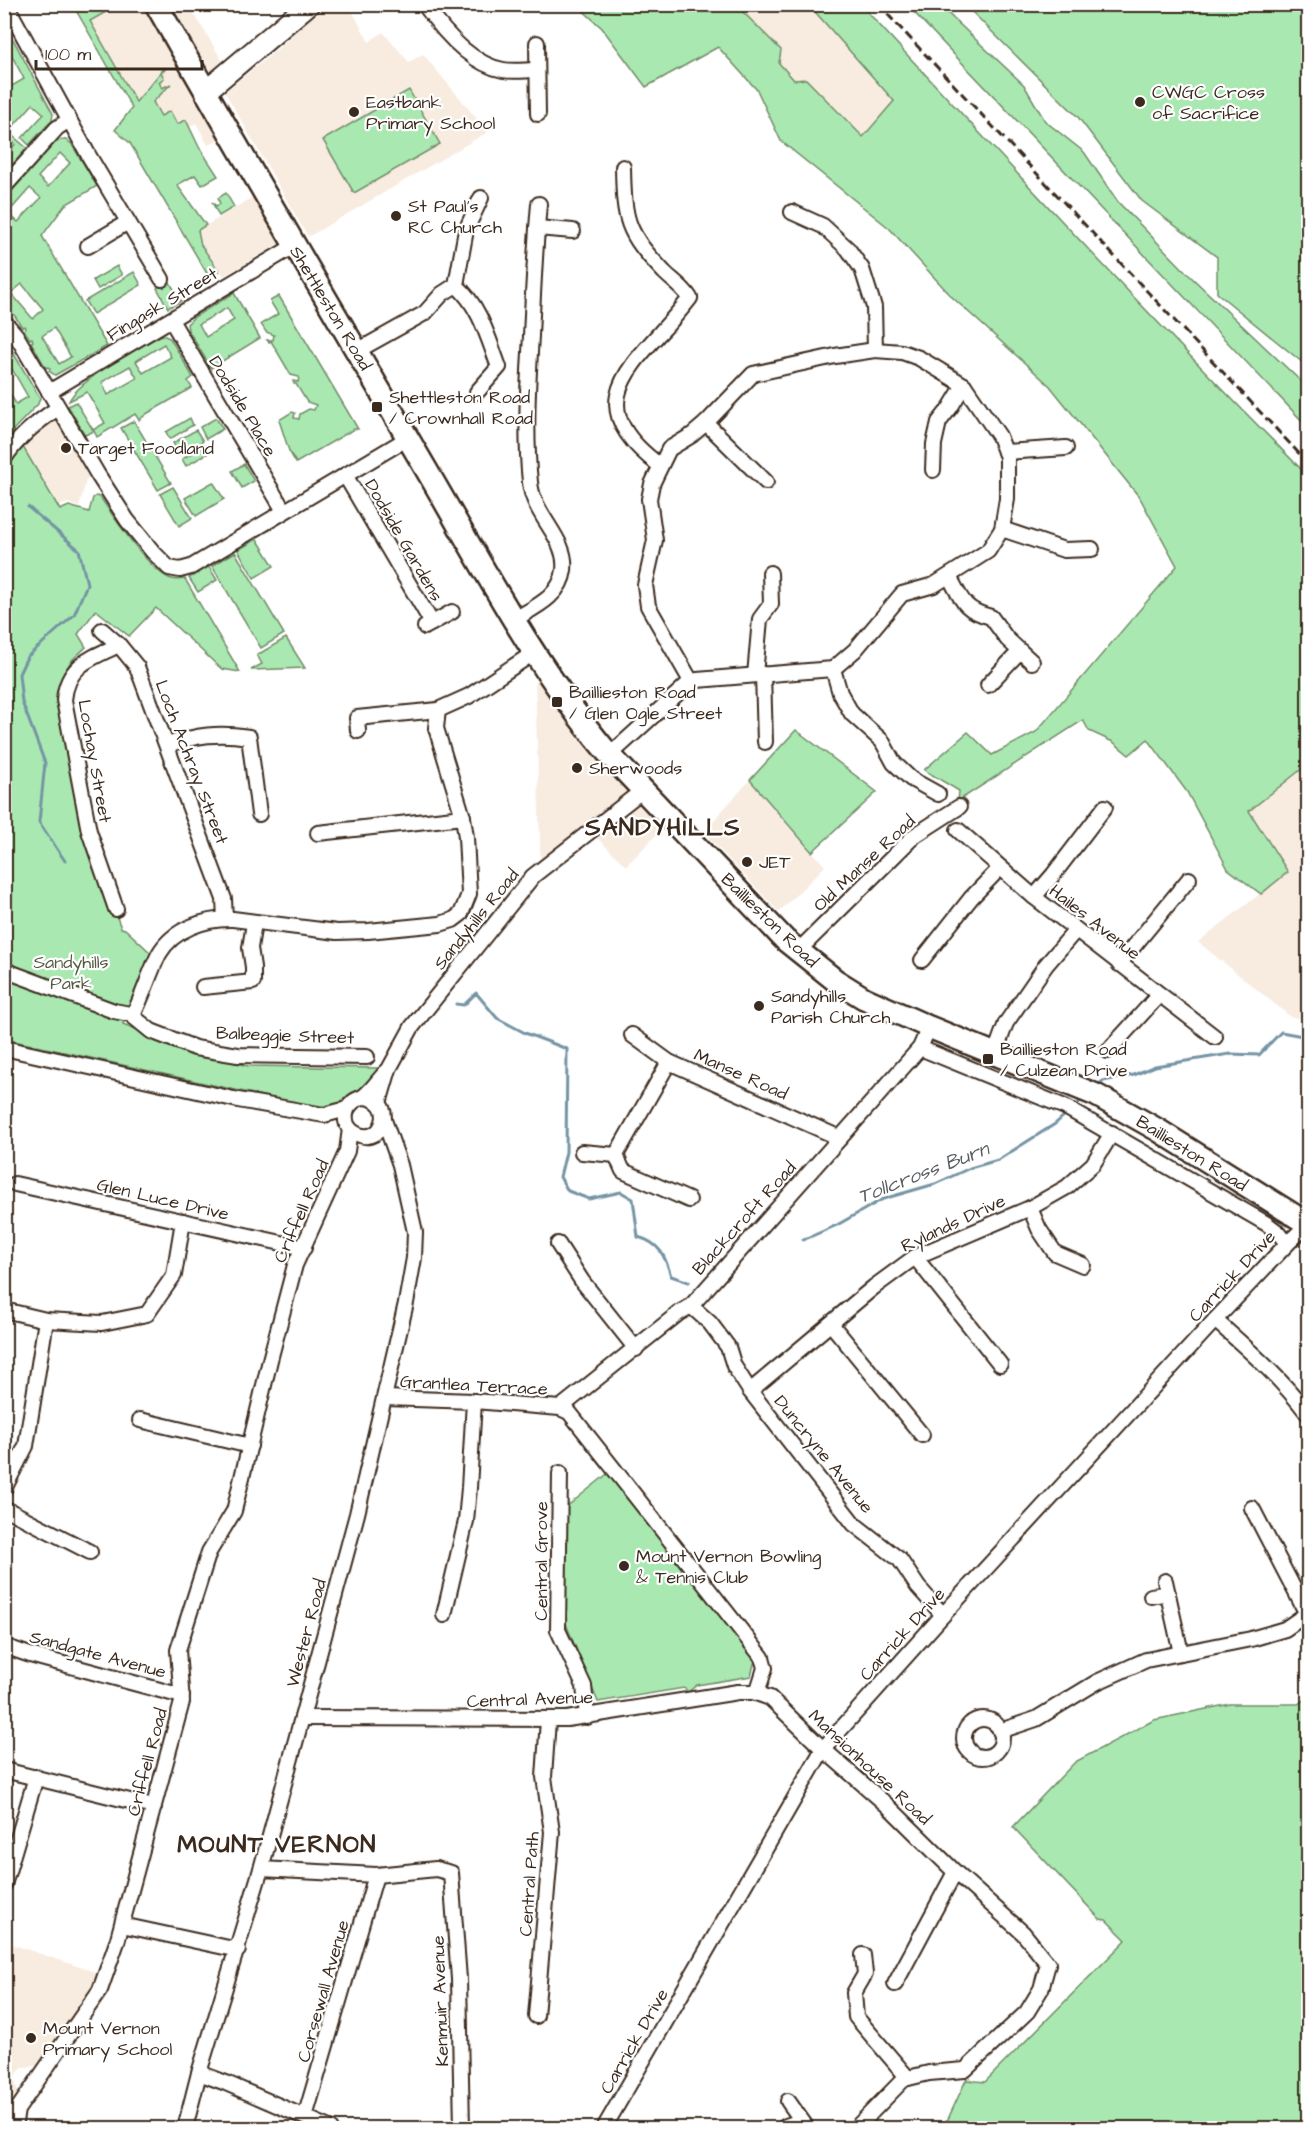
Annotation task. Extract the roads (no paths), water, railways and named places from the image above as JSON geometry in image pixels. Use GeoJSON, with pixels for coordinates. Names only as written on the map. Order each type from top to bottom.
{"type":"FeatureCollection","features":[{"type":"Feature","properties":{"kind":"main road","name":"Shettleston Road"},"geometry":{"type":"LineString","coordinates":[[156,4],[294,246],[532,647]]}},
{"type":"Feature","properties":{"kind":"main road"},"geometry":{"type":"LineString","coordinates":[[205,92],[309,4]]}},
{"type":"Feature","properties":{"kind":"main road","name":"Baillieston Road"},"geometry":{"type":"LineString","coordinates":[[532,647],[587,729],[610,755],[739,893],[798,951],[849,990],[929,1028],[1089,1092],[1158,1130],[1308,1224]]}},
{"type":"Feature","properties":{"kind":"street"},"geometry":{"type":"LineString","coordinates":[[22,4],[7,13],[162,279]]}},
{"type":"Feature","properties":{"kind":"street"},"geometry":{"type":"LineString","coordinates":[[424,4],[438,23],[477,59],[503,70],[537,70]]}},
{"type":"Feature","properties":{"kind":"street"},"geometry":{"type":"LineString","coordinates":[[537,43],[538,114]]}},
{"type":"Feature","properties":{"kind":"street"},"geometry":{"type":"LineString","coordinates":[[4,187],[57,128],[69,120]]}},
{"type":"Feature","properties":{"kind":"street"},"geometry":{"type":"LineString","coordinates":[[623,167],[624,207],[629,226],[643,250],[684,289],[690,298],[705,300]]}},
{"type":"Feature","properties":{"kind":"street"},"geometry":{"type":"LineString","coordinates":[[357,351],[425,313],[442,294],[456,285],[465,230],[481,198]]}},
{"type":"Feature","properties":{"kind":"street"},"geometry":{"type":"LineString","coordinates":[[515,619],[544,602],[555,592],[562,581],[564,570],[560,544],[538,511],[529,480],[528,393],[539,204]]}},
{"type":"Feature","properties":{"kind":"street"},"geometry":{"type":"LineString","coordinates":[[792,212],[823,226],[848,249],[862,270],[874,307],[875,350]]}},
{"type":"Feature","properties":{"kind":"street"},"geometry":{"type":"LineString","coordinates":[[88,246],[128,222]]}},
{"type":"Feature","properties":{"kind":"street"},"geometry":{"type":"LineString","coordinates":[[537,228],[573,231]]}},
{"type":"Feature","properties":{"kind":"street","name":"Fingask Street"},"geometry":{"type":"LineString","coordinates":[[49,392],[294,246]]}},
{"type":"Feature","properties":{"kind":"street"},"geometry":{"type":"LineString","coordinates":[[456,285],[467,294],[476,309],[499,367],[477,392]]}},
{"type":"Feature","properties":{"kind":"street"},"geometry":{"type":"LineString","coordinates":[[659,465],[641,452],[622,428],[617,400],[621,381],[646,347],[673,320],[690,298]]}},
{"type":"Feature","properties":{"kind":"street","name":"Dodside Place"},"geometry":{"type":"LineString","coordinates":[[171,320],[284,512]]}},
{"type":"Feature","properties":{"kind":"street"},"geometry":{"type":"LineString","coordinates":[[4,321],[14,331],[122,512],[153,552],[169,568],[180,570],[187,568],[408,438]]}},
{"type":"Feature","properties":{"kind":"street"},"geometry":{"type":"LineString","coordinates":[[610,755],[697,680],[833,669],[855,650],[902,594],[934,585],[988,551],[1002,529],[1007,499],[1007,457],[999,436],[964,385],[919,357],[902,352],[875,350],[835,356],[753,374],[706,423],[669,449],[651,484],[649,499],[655,540],[645,585],[648,606],[692,682]]}},
{"type":"Feature","properties":{"kind":"street"},"geometry":{"type":"LineString","coordinates":[[933,470],[939,422],[964,385]]}},
{"type":"Feature","properties":{"kind":"street"},"geometry":{"type":"LineString","coordinates":[[4,459],[22,436],[58,408]]}},
{"type":"Feature","properties":{"kind":"street"},"geometry":{"type":"LineString","coordinates":[[706,423],[766,482]]}},
{"type":"Feature","properties":{"kind":"street"},"geometry":{"type":"LineString","coordinates":[[1005,452],[1066,448]]}},
{"type":"Feature","properties":{"kind":"street","name":"Dodside Gardens"},"geometry":{"type":"LineString","coordinates":[[345,475],[428,626],[452,612]]}},
{"type":"Feature","properties":{"kind":"street"},"geometry":{"type":"LineString","coordinates":[[1002,529],[1064,550],[1092,549]]}},
{"type":"Feature","properties":{"kind":"street"},"geometry":{"type":"LineString","coordinates":[[765,742],[759,674],[760,619],[771,604],[770,573]]}},
{"type":"Feature","properties":{"kind":"street"},"geometry":{"type":"LineString","coordinates":[[949,576],[962,600],[974,613],[991,617],[1007,639],[1032,662]]}},
{"type":"Feature","properties":{"kind":"street","name":"Loch Achray Street"},"geometry":{"type":"LineString","coordinates":[[102,630],[119,645],[137,667],[224,899],[225,919]]}},
{"type":"Feature","properties":{"kind":"street","name":"Lochay Street"},"geometry":{"type":"LineString","coordinates":[[116,909],[88,831],[64,700],[65,686],[76,669],[91,658],[119,645]]}},
{"type":"Feature","properties":{"kind":"street"},"geometry":{"type":"LineString","coordinates":[[358,731],[357,718],[438,710],[469,696],[532,647]]}},
{"type":"Feature","properties":{"kind":"street"},"geometry":{"type":"LineString","coordinates":[[988,685],[1020,651]]}},
{"type":"Feature","properties":{"kind":"street"},"geometry":{"type":"LineString","coordinates":[[833,669],[840,693],[852,714],[882,741],[894,762],[911,779],[938,794]]}},
{"type":"Feature","properties":{"kind":"street"},"geometry":{"type":"LineString","coordinates":[[133,1015],[159,955],[179,933],[204,922],[225,919],[326,932],[347,932],[440,924],[453,920],[461,914],[469,894],[466,837],[463,817],[436,728],[438,710]]}},
{"type":"Feature","properties":{"kind":"street"},"geometry":{"type":"LineString","coordinates":[[167,745],[190,738],[225,734],[249,737],[259,814]]}},
{"type":"Feature","properties":{"kind":"street","name":"Sandyhills Road"},"geometry":{"type":"LineString","coordinates":[[379,1103],[389,1069],[412,1027],[533,876],[644,790]]}},
{"type":"Feature","properties":{"kind":"street","name":"Old Manse Road"},"geometry":{"type":"LineString","coordinates":[[798,951],[914,836],[959,807]]}},
{"type":"Feature","properties":{"kind":"street"},"geometry":{"type":"LineString","coordinates":[[1034,897],[1106,807]]}},
{"type":"Feature","properties":{"kind":"street"},"geometry":{"type":"LineString","coordinates":[[318,833],[463,817]]}},
{"type":"Feature","properties":{"kind":"street","name":"Hailes Avenue"},"geometry":{"type":"LineString","coordinates":[[958,830],[1034,897],[1215,1037]]}},
{"type":"Feature","properties":{"kind":"street"},"geometry":{"type":"LineString","coordinates":[[922,960],[971,898],[1000,868]]}},
{"type":"Feature","properties":{"kind":"street"},"geometry":{"type":"LineString","coordinates":[[1119,964],[1189,879]]}},
{"type":"Feature","properties":{"kind":"street"},"geometry":{"type":"LineString","coordinates":[[203,987],[253,982],[250,948],[254,922]]}},
{"type":"Feature","properties":{"kind":"street"},"geometry":{"type":"LineString","coordinates":[[995,1053],[1006,1023],[1046,965],[1076,930]]}},
{"type":"Feature","properties":{"kind":"street","name":"Balbeggie Street"},"geometry":{"type":"LineString","coordinates":[[4,970],[114,1011],[133,1015],[147,1029],[195,1048],[238,1055],[367,1057]]}},
{"type":"Feature","properties":{"kind":"street"},"geometry":{"type":"LineString","coordinates":[[1108,1052],[1159,995]]}},
{"type":"Feature","properties":{"kind":"street","name":"Blackcroft Road"},"geometry":{"type":"LineString","coordinates":[[560,1408],[679,1313],[691,1306],[920,1048],[929,1028]]}},
{"type":"Feature","properties":{"kind":"street","name":"Manse Road"},"geometry":{"type":"LineString","coordinates":[[632,1035],[669,1062],[840,1138]]}},
{"type":"Feature","properties":{"kind":"street","name":"Sandyhills Road"},"geometry":{"type":"LineString","coordinates":[[4,1048],[238,1100],[332,1115],[348,1120],[353,1101],[363,1097],[389,1069]]}},
{"type":"Feature","properties":{"kind":"street"},"geometry":{"type":"LineString","coordinates":[[920,1048],[1070,1110],[1267,1224],[1279,1233],[1287,1244]]}},
{"type":"Feature","properties":{"kind":"street"},"geometry":{"type":"LineString","coordinates":[[616,1155],[669,1062]]}},
{"type":"Feature","properties":{"kind":"street"},"geometry":{"type":"LineString","coordinates":[[348,1120],[363,1136],[368,1136],[381,1126],[382,1108],[379,1103],[363,1097]]}},
{"type":"Feature","properties":{"kind":"street","name":"Criffell Road"},"geometry":{"type":"LineString","coordinates":[[14,2128],[17,2110],[100,1990],[122,1925],[183,1702],[178,1650],[208,1552],[234,1511],[295,1265],[347,1151],[348,1120]]}},
{"type":"Feature","properties":{"kind":"street","name":"Wester Road"},"geometry":{"type":"LineString","coordinates":[[185,2128],[199,2073],[261,1869],[357,1514],[385,1398],[415,1250],[413,1225],[400,1165],[392,1142],[381,1126]]}},
{"type":"Feature","properties":{"kind":"street","name":"Rylands Drive"},"geometry":{"type":"LineString","coordinates":[[750,1391],[874,1287],[915,1257],[1030,1208],[1066,1187],[1093,1164],[1112,1133]]}},
{"type":"Feature","properties":{"kind":"street","name":"Criffell Road"},"geometry":{"type":"LineString","coordinates":[[347,1151],[363,1136]]}},
{"type":"Feature","properties":{"kind":"street"},"geometry":{"type":"LineString","coordinates":[[582,1152],[616,1155]]}},
{"type":"Feature","properties":{"kind":"street"},"geometry":{"type":"LineString","coordinates":[[616,1155],[623,1171],[689,1200]]}},
{"type":"Feature","properties":{"kind":"street","name":"Glen Luce Drive"},"geometry":{"type":"LineString","coordinates":[[15,1184],[304,1248]]}},
{"type":"Feature","properties":{"kind":"street"},"geometry":{"type":"LineString","coordinates":[[1030,1208],[1039,1229],[1055,1253],[1083,1264]]}},
{"type":"Feature","properties":{"kind":"street"},"geometry":{"type":"LineString","coordinates":[[4,1310],[46,1320],[102,1323],[147,1314],[174,1275],[183,1221]]}},
{"type":"Feature","properties":{"kind":"street","name":"Carrick Drive"},"geometry":{"type":"LineString","coordinates":[[604,2128],[823,1749],[943,1615],[1215,1320],[1308,1224]]}},
{"type":"Feature","properties":{"kind":"street"},"geometry":{"type":"LineString","coordinates":[[558,1244],[582,1281],[636,1349]]}},
{"type":"Feature","properties":{"kind":"street"},"geometry":{"type":"LineString","coordinates":[[915,1257],[1000,1364]]}},
{"type":"Feature","properties":{"kind":"street","name":"Duncryne Avenue"},"geometry":{"type":"LineString","coordinates":[[691,1306],[710,1323],[728,1347],[734,1366],[750,1391],[854,1524],[900,1560],[918,1587],[943,1615]]}},
{"type":"Feature","properties":{"kind":"street"},"geometry":{"type":"LineString","coordinates":[[4,1489],[26,1446],[46,1320]]}},
{"type":"Feature","properties":{"kind":"street"},"geometry":{"type":"LineString","coordinates":[[1215,1320],[1286,1385],[1308,1414]]}},
{"type":"Feature","properties":{"kind":"street"},"geometry":{"type":"LineString","coordinates":[[831,1324],[922,1435]]}},
{"type":"Feature","properties":{"kind":"street","name":"Grantlea Terrace"},"geometry":{"type":"LineString","coordinates":[[385,1398],[474,1401],[560,1408]]}},
{"type":"Feature","properties":{"kind":"street"},"geometry":{"type":"LineString","coordinates":[[444,1615],[466,1521],[474,1401]]}},
{"type":"Feature","properties":{"kind":"street"},"geometry":{"type":"LineString","coordinates":[[560,1408],[574,1416],[762,1657],[765,1668],[757,1693]]}},
{"type":"Feature","properties":{"kind":"street"},"geometry":{"type":"LineString","coordinates":[[140,1420],[250,1446]]}},
{"type":"Feature","properties":{"kind":"street","name":"Central Grove"},"geometry":{"type":"LineString","coordinates":[[560,1473],[558,1630],[584,1686],[587,1717]]}},
{"type":"Feature","properties":{"kind":"street"},"geometry":{"type":"LineString","coordinates":[[4,1508],[90,1552]]}},
{"type":"Feature","properties":{"kind":"street"},"geometry":{"type":"LineString","coordinates":[[1000,1731],[1036,1719],[1097,1682],[1146,1660],[1251,1639],[1285,1629],[1308,1613],[1252,1508]]}},
{"type":"Feature","properties":{"kind":"street"},"geometry":{"type":"LineString","coordinates":[[1151,1596],[1167,1587],[1181,1653]]}},
{"type":"Feature","properties":{"kind":"street","name":"Sandgate Avenue"},"geometry":{"type":"LineString","coordinates":[[4,1646],[182,1696]]}},
{"type":"Feature","properties":{"kind":"street","name":"Central Avenue"},"geometry":{"type":"LineString","coordinates":[[302,1718],[548,1720],[587,1717],[738,1692],[757,1693]]}},
{"type":"Feature","properties":{"kind":"street","name":"Mansionhouse Road"},"geometry":{"type":"LineString","coordinates":[[757,1693],[770,1698],[823,1749],[888,1806],[955,1872],[1023,1933],[1048,1964],[1041,1989],[1027,2013],[965,2070],[929,2073],[908,2078]]}},
{"type":"Feature","properties":{"kind":"street","name":"Central Path"},"geometry":{"type":"LineString","coordinates":[[536,2016],[552,1832],[544,1777],[548,1720]]}},
{"type":"Feature","properties":{"kind":"street"},"geometry":{"type":"LineString","coordinates":[[4,1770],[154,1807]]}},
{"type":"Feature","properties":{"kind":"street"},"geometry":{"type":"LineString","coordinates":[[4,1885],[36,1777]]}},
{"type":"Feature","properties":{"kind":"street"},"geometry":{"type":"LineString","coordinates":[[261,1869],[376,1875]]}},
{"type":"Feature","properties":{"kind":"street","name":"Kenmuir Avenue"},"geometry":{"type":"LineString","coordinates":[[376,1875],[436,1869],[451,1873],[459,1978],[462,2128]]}},
{"type":"Feature","properties":{"kind":"street"},"geometry":{"type":"LineString","coordinates":[[895,1984],[955,1872]]}},
{"type":"Feature","properties":{"kind":"street","name":"Corsewall Avenue"},"geometry":{"type":"LineString","coordinates":[[305,2117],[376,1875]]}},
{"type":"Feature","properties":{"kind":"street"},"geometry":{"type":"LineString","coordinates":[[122,1925],[238,1950]]}},
{"type":"Feature","properties":{"kind":"street"},"geometry":{"type":"LineString","coordinates":[[856,2128],[904,2079],[908,2078],[856,2018],[854,1993],[865,1974],[863,1955]]}},
{"type":"Feature","properties":{"kind":"street"},"geometry":{"type":"LineString","coordinates":[[199,2073],[330,2128]]}},
{"type":"Feature","properties":{"kind":"street"},"geometry":{"type":"LineString","coordinates":[[788,2101],[804,2125]]}},
{"type":"Feature","properties":{"kind":"street"},"geometry":{"type":"LineString","coordinates":[[786,2126],[804,2125]]}},
{"type":"Feature","properties":{"kind":"waterway","name":"Tollcross Burn"},"geometry":{"type":"LineString","coordinates":[[28,507],[79,550],[87,584],[74,615],[27,657],[19,674],[22,702],[45,763],[39,822],[65,861]]}},
{"type":"Feature","properties":{"kind":"waterway","name":"Tollcross Burn"},"geometry":{"type":"LineString","coordinates":[[456,1004],[464,1005],[476,993],[497,1018],[525,1033],[567,1049],[566,1152],[560,1177],[568,1191],[589,1199],[621,1192],[633,1199],[638,1237],[657,1247],[671,1276],[689,1282]]}},
{"type":"Feature","properties":{"kind":"waterway","name":"Tollcross Burn"},"geometry":{"type":"LineString","coordinates":[[1096,1087],[1103,1081],[1134,1075],[1155,1066],[1230,1054],[1259,1055],[1281,1032],[1308,1037]]}},
{"type":"Feature","properties":{"kind":"waterway","name":"Tollcross Burn"},"geometry":{"type":"LineString","coordinates":[[1074,1107],[1084,1098]]}},
{"type":"Feature","properties":{"kind":"waterway","name":"Tollcross Burn"},"geometry":{"type":"LineString","coordinates":[[803,1240],[837,1225],[883,1199],[935,1184],[970,1168],[998,1160],[1055,1124],[1066,1114]]}},
{"type":"Feature","properties":{"kind":"railway"},"geometry":{"type":"LineString","coordinates":[[878,4],[1308,463]]}},
{"type":"Feature","properties":{"kind":"place","name":"CWGC Cross of Sacrifice"},"geometry":{"type":"Point","coordinates":[1140,102]}},
{"type":"Feature","properties":{"kind":"place","name":"Eastbank Primary School"},"geometry":{"type":"Point","coordinates":[354,112]}},
{"type":"Feature","properties":{"kind":"place","name":"St Paul's RC Church"},"geometry":{"type":"Point","coordinates":[396,216]}},
{"type":"Feature","properties":{"kind":"place","name":"Shettleston Road / Crownhall Road"},"geometry":{"type":"Point","coordinates":[377,407]}},
{"type":"Feature","properties":{"kind":"place","name":"Target Foodland"},"geometry":{"type":"Point","coordinates":[66,448]}},
{"type":"Feature","properties":{"kind":"place","name":"Baillieston Road / Glen Ogle Street"},"geometry":{"type":"Point","coordinates":[557,702]}},
{"type":"Feature","properties":{"kind":"place","name":"Sherwoods"},"geometry":{"type":"Point","coordinates":[577,768]}},
{"type":"Feature","properties":{"kind":"place","name":"JET"},"geometry":{"type":"Point","coordinates":[747,862]}},
{"type":"Feature","properties":{"kind":"place","name":"Sandyhills Parish Church"},"geometry":{"type":"Point","coordinates":[759,1006]}},
{"type":"Feature","properties":{"kind":"place","name":"Baillieston Road / Culzean Drive"},"geometry":{"type":"Point","coordinates":[988,1059]}},
{"type":"Feature","properties":{"kind":"place","name":"Mount Vernon Bowling & Tennis Club"},"geometry":{"type":"Point","coordinates":[624,1566]}},
{"type":"Feature","properties":{"kind":"place","name":"Mount Vernon Primary School"},"geometry":{"type":"Point","coordinates":[31,2038]}},
{"type":"Feature","properties":{"kind":"district","name":"SANDYHILLS"},"geometry":{"type":"Point","coordinates":[663,827]}},
{"type":"Feature","properties":{"kind":"district","name":"MOUNT VERNON"},"geometry":{"type":"Point","coordinates":[277,1844]}},
{"type":"Feature","properties":{"kind":"park label","name":"Sandyhills Park"},"geometry":{"type":"Point","coordinates":[71,972]}}]}
